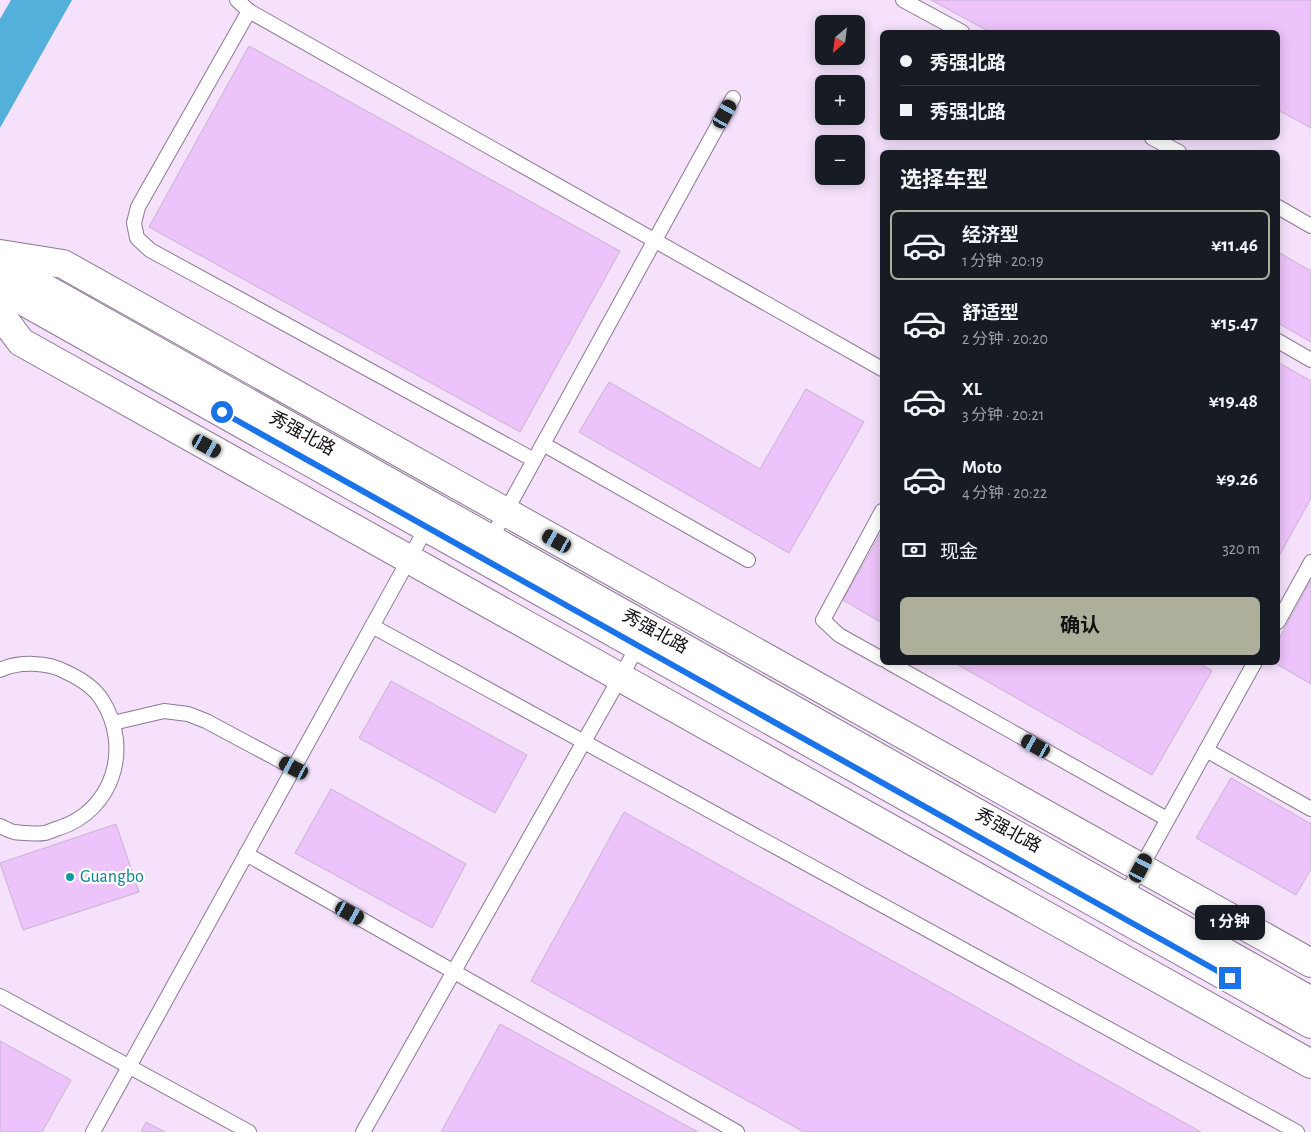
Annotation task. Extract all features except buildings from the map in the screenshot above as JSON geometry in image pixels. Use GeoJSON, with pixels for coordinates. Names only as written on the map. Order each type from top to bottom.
{"type":"FeatureCollection","features":[{"type":"Feature","properties":{"kind":"street"},"geometry":{"type":"LineString","coordinates":[[0,254],[63,264],[1311,963]]}},
{"type":"Feature","properties":{"kind":"street","name":"秀强北路"},"geometry":{"type":"LineString","coordinates":[[0,263],[431,518]]}},
{"type":"Feature","properties":{"kind":"street","name":"秀强北路"},"geometry":{"type":"LineString","coordinates":[[0,288],[431,518],[1121,905],[1311,1024]]}},
{"type":"Feature","properties":{"kind":"street"},"geometry":{"type":"LineString","coordinates":[[0,314],[21,342],[1311,1064]]}},
{"type":"Feature","properties":{"kind":"street","name":"秀强北路"},"geometry":{"type":"LineString","coordinates":[[485,548],[638,646],[1121,905],[1311,1001]]}},
{"type":"Feature","properties":{"kind":"lane"},"geometry":{"type":"LineString","coordinates":[[237,0],[249,12],[880,368]]}},
{"type":"Feature","properties":{"kind":"lane"},"geometry":{"type":"LineString","coordinates":[[903,0],[958,30]]}},
{"type":"Feature","properties":{"kind":"lane"},"geometry":{"type":"LineString","coordinates":[[249,12],[138,207],[134,224],[137,238],[150,250],[534,460]]}},
{"type":"Feature","properties":{"kind":"lane"},"geometry":{"type":"LineString","coordinates":[[485,548],[733,98]]}},
{"type":"Feature","properties":{"kind":"lane"},"geometry":{"type":"LineString","coordinates":[[1156,140],[1175,150]]}},
{"type":"Feature","properties":{"kind":"lane"},"geometry":{"type":"LineString","coordinates":[[1280,208],[1311,226]]}},
{"type":"Feature","properties":{"kind":"lane"},"geometry":{"type":"LineString","coordinates":[[1280,342],[1311,360]]}},
{"type":"Feature","properties":{"kind":"lane"},"geometry":{"type":"LineString","coordinates":[[543,444],[748,560]]}},
{"type":"Feature","properties":{"kind":"lane"},"geometry":{"type":"LineString","coordinates":[[880,516],[823,620],[839,635],[880,658]]}},
{"type":"Feature","properties":{"kind":"lane"},"geometry":{"type":"LineString","coordinates":[[93,1132],[431,518]]}},
{"type":"Feature","properties":{"kind":"lane"},"geometry":{"type":"LineString","coordinates":[[1280,618],[1311,562]]}},
{"type":"Feature","properties":{"kind":"lane"},"geometry":{"type":"LineString","coordinates":[[372,626],[1297,1132]]}},
{"type":"Feature","properties":{"kind":"lane"},"geometry":{"type":"LineString","coordinates":[[363,1132],[638,646]]}},
{"type":"Feature","properties":{"kind":"lane"},"geometry":{"type":"LineString","coordinates":[[0,670],[5,667],[32,663],[58,668],[82,680],[101,699],[113,723],[117,752],[111,781],[96,806],[72,824],[44,833],[15,832],[0,826]]}},
{"type":"Feature","properties":{"kind":"lane"},"geometry":{"type":"LineString","coordinates":[[893,665],[1167,819]]}},
{"type":"Feature","properties":{"kind":"lane"},"geometry":{"type":"LineString","coordinates":[[1121,905],[1251,665]]}},
{"type":"Feature","properties":{"kind":"lane"},"geometry":{"type":"LineString","coordinates":[[113,723],[164,711],[188,714],[206,721],[294,768]]}},
{"type":"Feature","properties":{"kind":"lane"},"geometry":{"type":"LineString","coordinates":[[1206,750],[1311,809]]}},
{"type":"Feature","properties":{"kind":"lane"},"geometry":{"type":"LineString","coordinates":[[246,854],[737,1132]]}},
{"type":"Feature","properties":{"kind":"lane"},"geometry":{"type":"LineString","coordinates":[[0,996],[250,1132]]}},
{"type":"Feature","properties":{"kind":"water"},"geometry":{"type":"Polygon","coordinates":[[[11,0],[72,0],[0,128],[0,19],[11,0]]]}},
{"type":"Feature","properties":{"kind":"place","name":"Guangbo"},"geometry":{"type":"Point","coordinates":[70,877]}},
{"type":"Feature","properties":{"kind":"route"},"geometry":{"type":"LineString","coordinates":[[222,412],[1230,978]]}}]}
